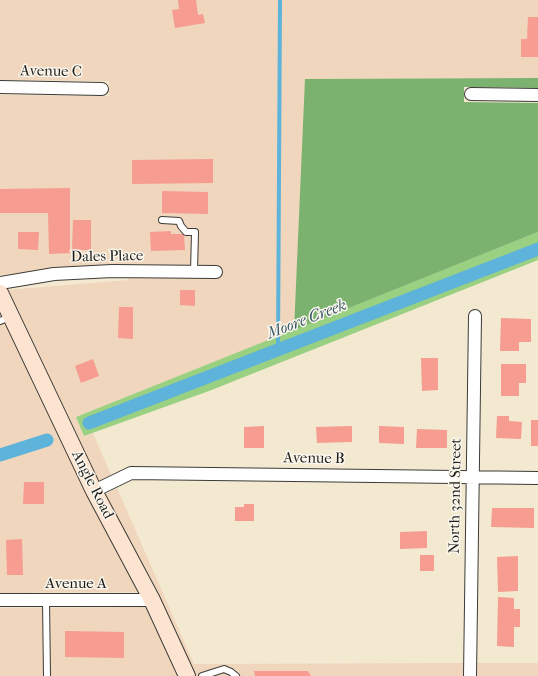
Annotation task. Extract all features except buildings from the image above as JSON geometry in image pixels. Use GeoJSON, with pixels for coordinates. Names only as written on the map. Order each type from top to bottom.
{"type":"FeatureCollection","features":[{"type":"Feature","properties":{"kind":"main road","name":"Angle Road"},"geometry":{"type":"LineString","coordinates":[[0,292],[6,319],[94,491],[152,600],[187,676]]}},
{"type":"Feature","properties":{"kind":"street","name":"Avenue C"},"geometry":{"type":"LineString","coordinates":[[0,87],[102,88]]}},
{"type":"Feature","properties":{"kind":"street"},"geometry":{"type":"LineString","coordinates":[[471,94],[538,95]]}},
{"type":"Feature","properties":{"kind":"street","name":"Dales Place"},"geometry":{"type":"LineString","coordinates":[[0,283],[54,274],[112,271],[216,272]]}},
{"type":"Feature","properties":{"kind":"street","name":"North 32nd Street"},"geometry":{"type":"LineString","coordinates":[[470,676],[475,316]]}},
{"type":"Feature","properties":{"kind":"street","name":"Avenue B"},"geometry":{"type":"LineString","coordinates":[[94,491],[131,473],[538,478]]}},
{"type":"Feature","properties":{"kind":"street","name":"Avenue A"},"geometry":{"type":"LineString","coordinates":[[0,600],[152,600]]}},
{"type":"Feature","properties":{"kind":"lane"},"geometry":{"type":"LineString","coordinates":[[162,220],[179,221],[186,232],[195,232],[194,272]]}},
{"type":"Feature","properties":{"kind":"lane"},"geometry":{"type":"LineString","coordinates":[[46,600],[47,676]]}},
{"type":"Feature","properties":{"kind":"lane"},"geometry":{"type":"LineString","coordinates":[[202,676],[224,669],[236,676]]}},
{"type":"Feature","properties":{"kind":"shaded area"},"geometry":{"type":"Polygon","coordinates":[[[0,0],[538,0],[538,78],[306,79],[294,330],[76,417],[84,436],[93,433],[111,475],[97,482],[6,290],[128,280],[127,266],[0,275],[0,95],[109,96],[109,81],[0,80],[0,0]]]}},
{"type":"Feature","properties":{"kind":"shaded area"},"geometry":{"type":"Polygon","coordinates":[[[0,309],[140,592],[0,593],[0,309]]]}},
{"type":"Feature","properties":{"kind":"shaded area"},"geometry":{"type":"Polygon","coordinates":[[[117,488],[194,664],[464,663],[463,676],[195,676],[159,598],[159,592],[156,592],[104,495],[117,488]]]}},
{"type":"Feature","properties":{"kind":"shaded area"},"geometry":{"type":"Polygon","coordinates":[[[148,607],[180,676],[0,676],[0,608],[148,607]]]}},
{"type":"Feature","properties":{"kind":"shaded area"},"geometry":{"type":"Polygon","coordinates":[[[477,663],[538,663],[538,676],[477,676],[477,663]]]}},
{"type":"Feature","properties":{"kind":"green space"},"geometry":{"type":"Polygon","coordinates":[[[538,78],[538,88],[464,87],[464,102],[538,103],[538,232],[294,330],[305,79],[538,78]]]}},
{"type":"Feature","properties":{"kind":"green space"},"geometry":{"type":"Polygon","coordinates":[[[538,232],[538,260],[209,391],[84,436],[76,417],[538,232]]]}},
{"type":"Feature","properties":{"kind":"waterway"},"geometry":{"type":"LineString","coordinates":[[278,349],[280,0]]}},
{"type":"Feature","properties":{"kind":"waterway","name":"Moore Creek"},"geometry":{"type":"LineString","coordinates":[[89,423],[538,249]]}},
{"type":"Feature","properties":{"kind":"waterway"},"geometry":{"type":"LineString","coordinates":[[0,455],[47,440]]}}]}
